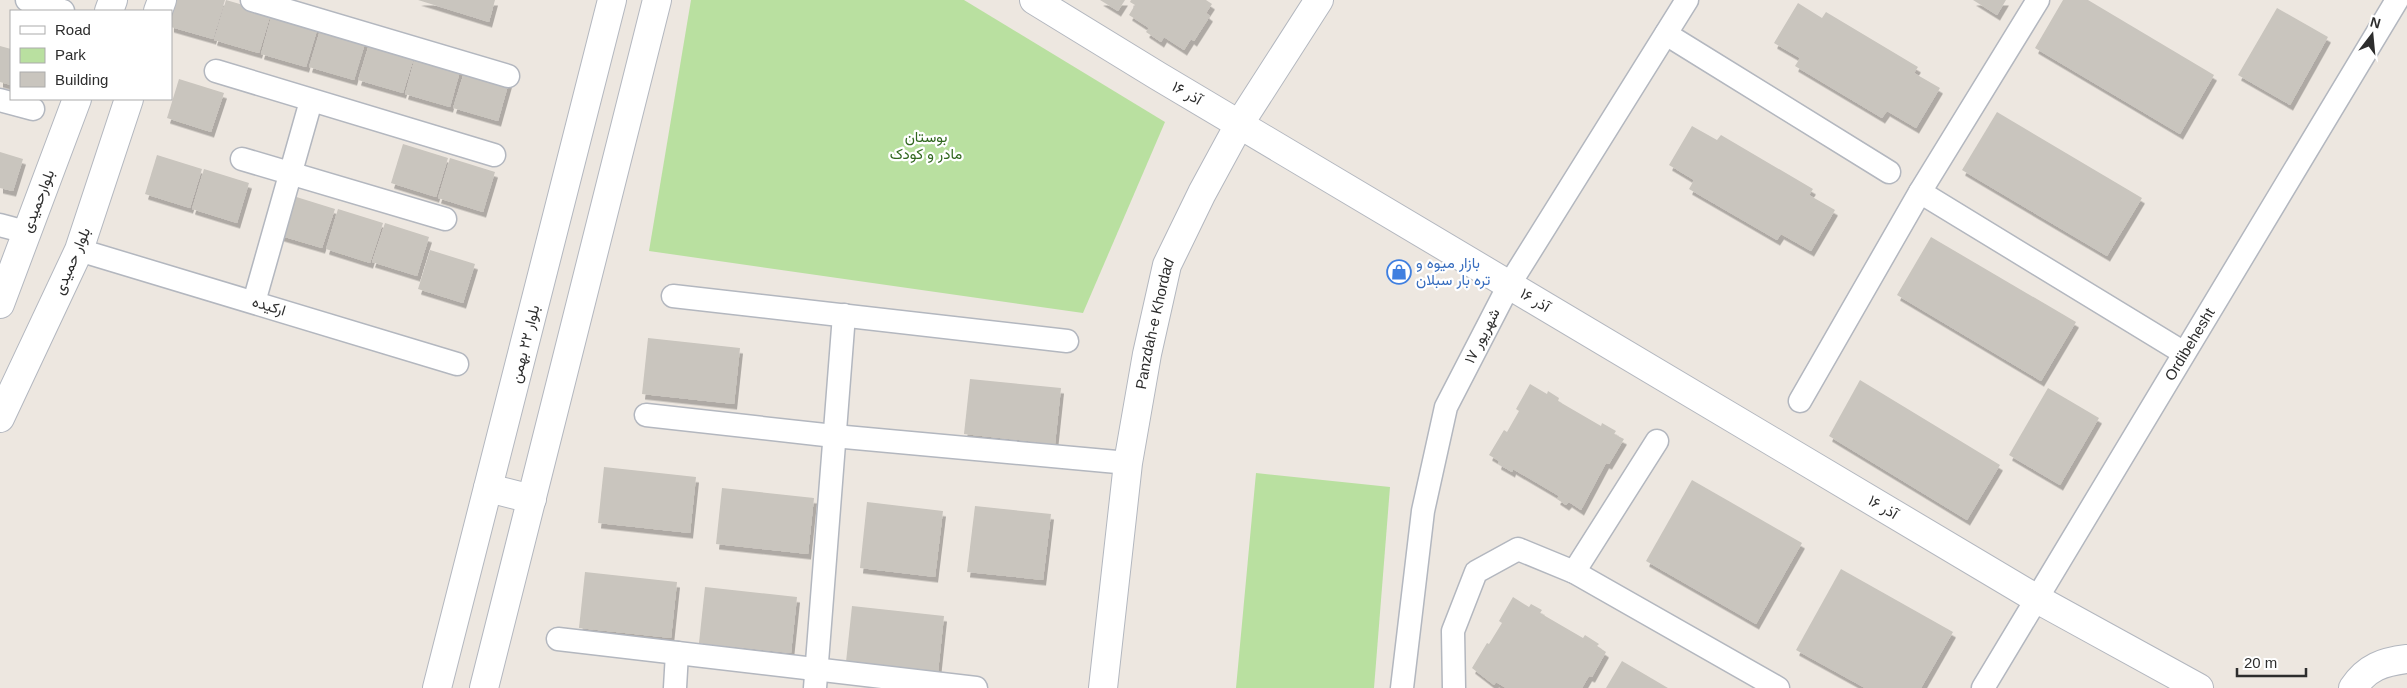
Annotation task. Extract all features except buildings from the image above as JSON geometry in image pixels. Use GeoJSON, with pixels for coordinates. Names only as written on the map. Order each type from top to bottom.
{"type":"FeatureCollection","features":[{"type":"Feature","properties":{"kind":"main road","name":"بلوار ۲۲ بهمن"},"geometry":{"type":"LineString","coordinates":[[437,688],[612,0]]}},
{"type":"Feature","properties":{"kind":"main road"},"geometry":{"type":"LineString","coordinates":[[484,688],[657,0]]}},
{"type":"Feature","properties":{"kind":"main road","name":"۱۶ آذر"},"geometry":{"type":"LineString","coordinates":[[1034,0],[1158,76],[2037,598],[2199,688]]}},
{"type":"Feature","properties":{"kind":"main road","name":"Panzdah-e Khordad"},"geometry":{"type":"LineString","coordinates":[[1103,688],[1128,464],[1146,354],[1167,264],[1202,193],[1240,123],[1319,0]]}},
{"type":"Feature","properties":{"kind":"main road","name":"بلوارحمیدی"},"geometry":{"type":"LineString","coordinates":[[0,304],[77,100]]}},
{"type":"Feature","properties":{"kind":"main road","name":"بلوار حمیدی"},"geometry":{"type":"LineString","coordinates":[[0,418],[80,250],[129,100]]}},
{"type":"Feature","properties":{"kind":"main road"},"geometry":{"type":"LineString","coordinates":[[488,488],[532,499]]}},
{"type":"Feature","properties":{"kind":"main road"},"geometry":{"type":"LineString","coordinates":[[2353,688],[2358,680],[2381,663],[2407,659]]}},
{"type":"Feature","properties":{"kind":"street"},"geometry":{"type":"LineString","coordinates":[[27,0],[60,10]]}},
{"type":"Feature","properties":{"kind":"street"},"geometry":{"type":"LineString","coordinates":[[252,0],[508,76]]}},
{"type":"Feature","properties":{"kind":"street","name":"۱۷ شهریور"},"geometry":{"type":"LineString","coordinates":[[1402,688],[1423,511],[1446,407],[1509,284],[1687,0]]}},
{"type":"Feature","properties":{"kind":"street"},"geometry":{"type":"LineString","coordinates":[[1800,401],[1920,192],[2038,0]]}},
{"type":"Feature","properties":{"kind":"street","name":"Ordibehesht"},"geometry":{"type":"LineString","coordinates":[[1983,688],[2397,0]]}},
{"type":"Feature","properties":{"kind":"street"},"geometry":{"type":"LineString","coordinates":[[1666,34],[1889,172]]}},
{"type":"Feature","properties":{"kind":"street"},"geometry":{"type":"LineString","coordinates":[[216,71],[494,155]]}},
{"type":"Feature","properties":{"kind":"street"},"geometry":{"type":"LineString","coordinates":[[0,100],[33,109]]}},
{"type":"Feature","properties":{"kind":"street"},"geometry":{"type":"LineString","coordinates":[[254,302],[311,101]]}},
{"type":"Feature","properties":{"kind":"street"},"geometry":{"type":"LineString","coordinates":[[242,159],[445,219]]}},
{"type":"Feature","properties":{"kind":"street"},"geometry":{"type":"LineString","coordinates":[[1920,192],[2184,353]]}},
{"type":"Feature","properties":{"kind":"street"},"geometry":{"type":"LineString","coordinates":[[0,225],[26,232]]}},
{"type":"Feature","properties":{"kind":"street","name":"ارکیده"},"geometry":{"type":"LineString","coordinates":[[80,250],[457,364]]}},
{"type":"Feature","properties":{"kind":"street"},"geometry":{"type":"LineString","coordinates":[[673,296],[1067,342]]}},
{"type":"Feature","properties":{"kind":"street"},"geometry":{"type":"LineString","coordinates":[[815,679],[844,315]]}},
{"type":"Feature","properties":{"kind":"street"},"geometry":{"type":"LineString","coordinates":[[646,415],[834,436],[1128,464]]}},
{"type":"Feature","properties":{"kind":"street"},"geometry":{"type":"LineString","coordinates":[[1574,572],[1657,440]]}},
{"type":"Feature","properties":{"kind":"street"},"geometry":{"type":"LineString","coordinates":[[1454,688],[1453,631],[1476,572],[1518,549],[1574,572],[1778,688]]}},
{"type":"Feature","properties":{"kind":"street"},"geometry":{"type":"LineString","coordinates":[[558,639],[677,653],[815,679],[976,688]]}},
{"type":"Feature","properties":{"kind":"street"},"geometry":{"type":"LineString","coordinates":[[675,688],[677,653]]}},
{"type":"Feature","properties":{"kind":"green space","name":"بوستان مادر و کودک"},"geometry":{"type":"Polygon","coordinates":[[[691,0],[964,0],[1165,122],[1083,313],[649,251],[691,0]]]}},
{"type":"Feature","properties":{"kind":"green space"},"geometry":{"type":"Polygon","coordinates":[[[1256,473],[1390,487],[1374,688],[1236,688],[1256,473]]]}},
{"type":"Feature","properties":{"kind":"place","name":"بازار میوه و تره بار سبلان"},"geometry":{"type":"Point","coordinates":[1399,272]}}]}
